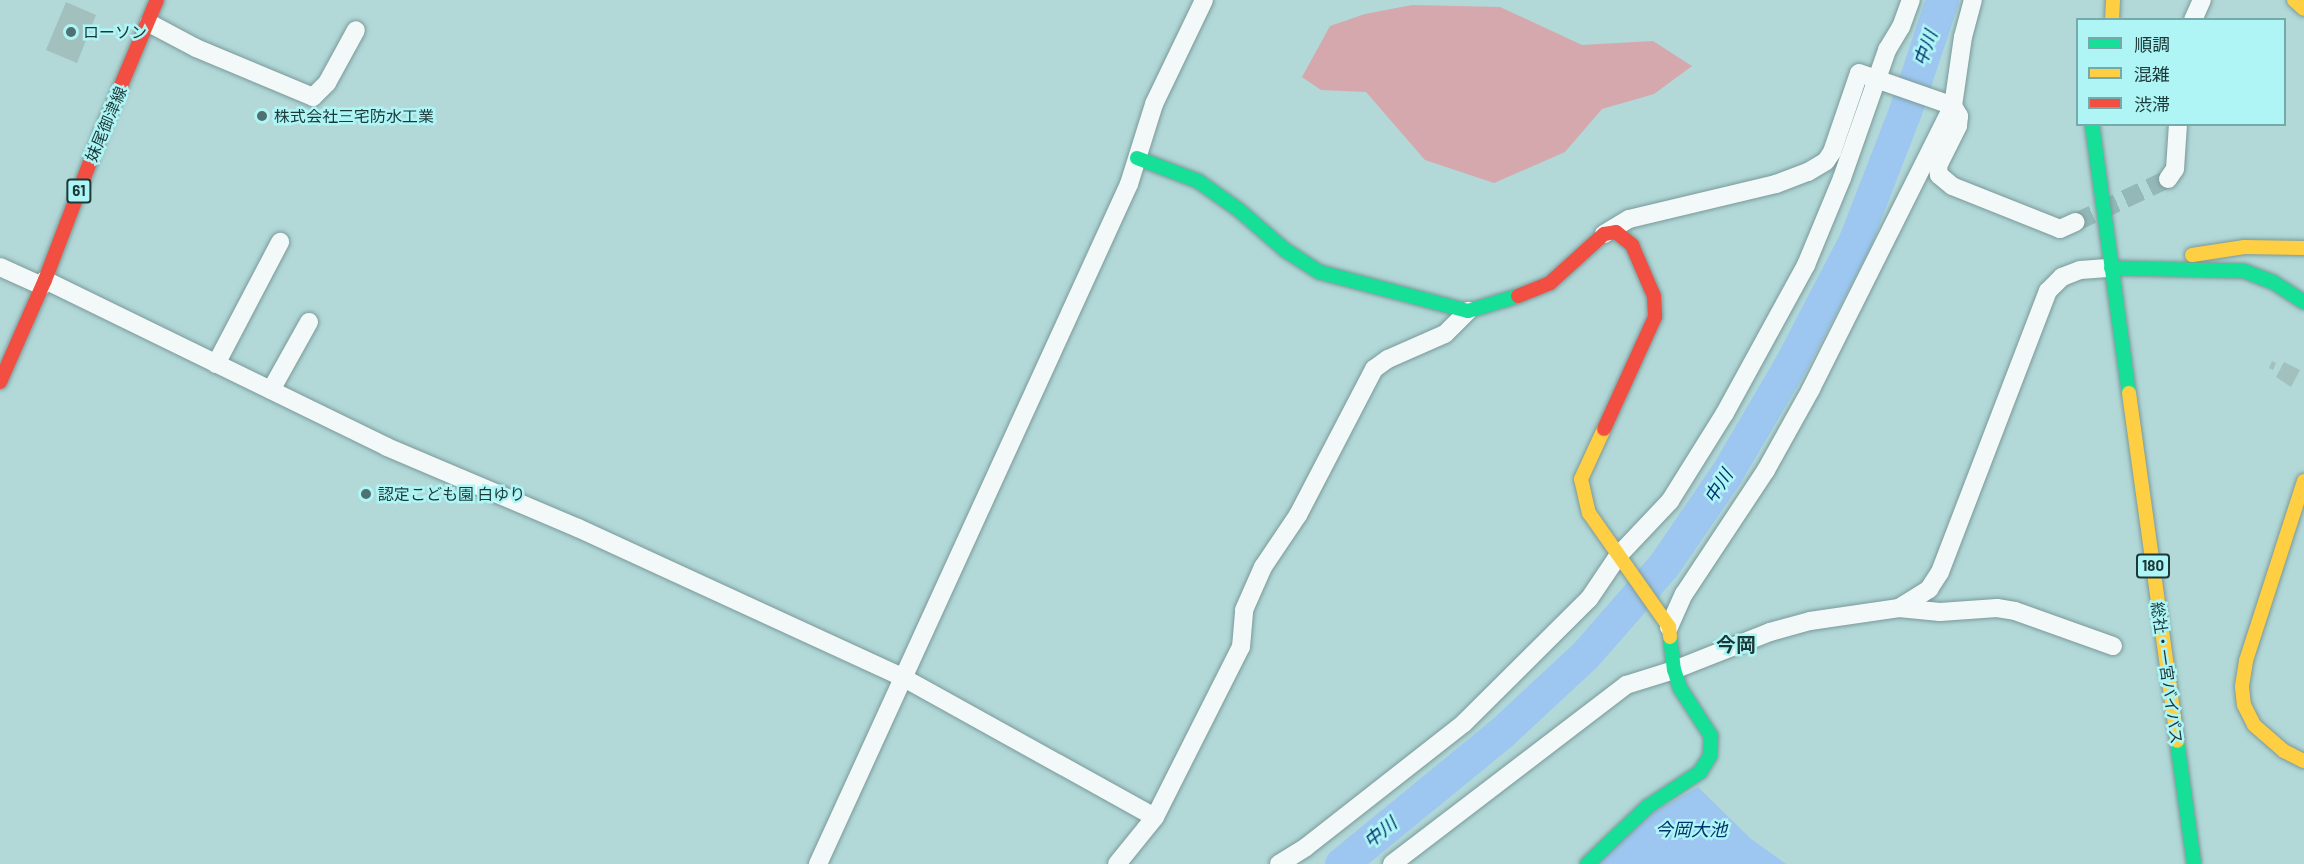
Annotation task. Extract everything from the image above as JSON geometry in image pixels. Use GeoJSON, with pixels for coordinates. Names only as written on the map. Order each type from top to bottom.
{"type":"FeatureCollection","features":[{"type":"Feature","properties":{"kind":"main road","name":"妹尾御津線"},"geometry":{"type":"LineString","coordinates":[[0,382],[43,283],[101,133],[157,0]]}},
{"type":"Feature","properties":{"kind":"main road"},"geometry":{"type":"LineString","coordinates":[[2112,18],[2113,0]]}},
{"type":"Feature","properties":{"kind":"main road"},"geometry":{"type":"LineString","coordinates":[[2294,0],[2304,9]]}},
{"type":"Feature","properties":{"kind":"main road","name":"総社・一宮バイパス"},"geometry":{"type":"LineString","coordinates":[[2092,126],[2194,864]]}},
{"type":"Feature","properties":{"kind":"main road","name":"総社・一宮バイパス"},"geometry":{"type":"LineString","coordinates":[[2108,136],[2112,268]]}},
{"type":"Feature","properties":{"kind":"main road"},"geometry":{"type":"LineString","coordinates":[[1137,158],[1198,182],[1239,210],[1285,250],[1319,272],[1468,310],[1528,293],[1551,283],[1604,234],[1616,232],[1632,245],[1654,296],[1656,317],[1581,479],[1589,513],[1666,624],[1674,670],[1680,687],[1711,736],[1710,756],[1700,772],[1647,807],[1587,864]]}},
{"type":"Feature","properties":{"kind":"main road"},"geometry":{"type":"LineString","coordinates":[[2112,268],[2244,248],[2294,246],[2304,248]]}},
{"type":"Feature","properties":{"kind":"main road"},"geometry":{"type":"LineString","coordinates":[[2112,268],[2244,271],[2273,282],[2304,302]]}},
{"type":"Feature","properties":{"kind":"main road"},"geometry":{"type":"LineString","coordinates":[[2304,481],[2290,518],[2246,661],[2242,687],[2244,705],[2254,725],[2284,751],[2304,761]]}},
{"type":"Feature","properties":{"kind":"street"},"geometry":{"type":"LineString","coordinates":[[818,864],[902,676],[1129,184],[1154,104],[1204,0]]}},
{"type":"Feature","properties":{"kind":"street"},"geometry":{"type":"LineString","coordinates":[[1279,864],[1306,847],[1464,723],[1589,599],[1618,556],[1670,501],[1725,413],[1806,265],[1881,80],[1887,50],[1901,27],[1911,0]]}},
{"type":"Feature","properties":{"kind":"street"},"geometry":{"type":"LineString","coordinates":[[1666,624],[1766,470],[1811,389],[1949,105],[1973,0]]}},
{"type":"Feature","properties":{"kind":"street"},"geometry":{"type":"LineString","coordinates":[[2194,18],[2202,0]]}},
{"type":"Feature","properties":{"kind":"street"},"geometry":{"type":"LineString","coordinates":[[149,23],[196,48],[313,97],[327,83],[356,30]]}},
{"type":"Feature","properties":{"kind":"street"},"geometry":{"type":"LineString","coordinates":[[1604,234],[1629,219],[1776,184],[1808,172],[1826,161],[1832,152],[1859,73],[1949,105],[1959,116],[1958,126],[1938,166],[1939,175],[1944,181],[2061,229],[2076,222]]}},
{"type":"Feature","properties":{"kind":"street"},"geometry":{"type":"LineString","coordinates":[[2168,179],[2175,169],[2178,126]]}},
{"type":"Feature","properties":{"kind":"street"},"geometry":{"type":"LineString","coordinates":[[216,364],[280,242]]}},
{"type":"Feature","properties":{"kind":"street"},"geometry":{"type":"LineString","coordinates":[[0,267],[43,283],[387,447],[578,528],[902,676],[1155,818]]}},
{"type":"Feature","properties":{"kind":"street"},"geometry":{"type":"LineString","coordinates":[[1899,608],[1929,589],[1940,572],[2048,291],[2062,277],[2080,270],[2112,268]]}},
{"type":"Feature","properties":{"kind":"street"},"geometry":{"type":"LineString","coordinates":[[1118,864],[1155,818],[1241,646],[1244,610],[1263,567],[1298,515],[1374,369],[1388,359],[1445,334],[1468,310]]}},
{"type":"Feature","properties":{"kind":"street"},"geometry":{"type":"LineString","coordinates":[[271,390],[309,322]]}},
{"type":"Feature","properties":{"kind":"street"},"geometry":{"type":"LineString","coordinates":[[1392,864],[1626,684],[1674,670],[1770,632],[1810,621],[1899,608],[1940,612],[1997,608],[2015,611],[2113,646]]}},
{"type":"Feature","properties":{"kind":"shaded area"},"geometry":{"type":"Polygon","coordinates":[[[1412,5],[1500,7],[1582,45],[1653,41],[1692,66],[1654,94],[1602,109],[1565,152],[1494,183],[1425,160],[1366,92],[1321,90],[1302,77],[1330,26],[1365,14],[1412,5]]]}},
{"type":"Feature","properties":{"kind":"water","name":"今岡大池"},"geometry":{"type":"Polygon","coordinates":[[[1698,787],[1750,838],[1786,864],[1596,864],[1637,822],[1698,787]]]}},
{"type":"Feature","properties":{"kind":"building","name":"ローソン"},"geometry":{"type":"Polygon","coordinates":[[[66,2],[96,15],[77,63],[46,50],[66,2]]]}},
{"type":"Feature","properties":{"kind":"building"},"geometry":{"type":"Polygon","coordinates":[[[2272,361],[2276,363],[2273,370],[2269,368],[2272,361]]]}},
{"type":"Feature","properties":{"kind":"building"},"geometry":{"type":"Polygon","coordinates":[[[2284,362],[2300,370],[2291,387],[2276,377],[2284,362]]]}},
{"type":"Feature","properties":{"kind":"waterway","name":"中川"},"geometry":{"type":"LineString","coordinates":[[1341,864],[1501,733],[1585,655],[1663,566],[1726,474],[1790,365],[1855,240],[1905,111],[1942,0]]}},
{"type":"Feature","properties":{"kind":"tunnel"},"geometry":{"type":"LineString","coordinates":[[2076,222],[2168,179]]}},
{"type":"Feature","properties":{"kind":"traffic: fast"},"geometry":{"type":"LineString","coordinates":[[2092,126],[2129,393]]}},
{"type":"Feature","properties":{"kind":"traffic: fast"},"geometry":{"type":"LineString","coordinates":[[1137,158],[1198,181],[1239,210],[1285,250],[1319,272],[1468,311],[1518,296]]}},
{"type":"Feature","properties":{"kind":"traffic: fast"},"geometry":{"type":"LineString","coordinates":[[2111,268],[2244,271],[2273,282],[2304,302]]}},
{"type":"Feature","properties":{"kind":"traffic: fast"},"geometry":{"type":"LineString","coordinates":[[1587,864],[1647,807],[1700,772],[1710,756],[1711,736],[1680,688],[1674,670],[1670,637]]}},
{"type":"Feature","properties":{"kind":"traffic: fast"},"geometry":{"type":"LineString","coordinates":[[2177,741],[2194,864]]}},
{"type":"Feature","properties":{"kind":"traffic: slow"},"geometry":{"type":"LineString","coordinates":[[2112,18],[2113,0]]}},
{"type":"Feature","properties":{"kind":"traffic: slow"},"geometry":{"type":"LineString","coordinates":[[2294,0],[2304,9]]}},
{"type":"Feature","properties":{"kind":"traffic: slow"},"geometry":{"type":"LineString","coordinates":[[2192,255],[2244,247],[2304,248]]}},
{"type":"Feature","properties":{"kind":"traffic: slow"},"geometry":{"type":"LineString","coordinates":[[2129,393],[2177,741]]}},
{"type":"Feature","properties":{"kind":"traffic: slow"},"geometry":{"type":"LineString","coordinates":[[1604,429],[1581,479],[1589,513],[1669,627],[1670,637]]}},
{"type":"Feature","properties":{"kind":"traffic: slow"},"geometry":{"type":"LineString","coordinates":[[2304,481],[2246,661],[2242,687],[2244,705],[2254,725],[2284,751],[2304,761]]}},
{"type":"Feature","properties":{"kind":"traffic: jam"},"geometry":{"type":"LineString","coordinates":[[0,382],[45,280],[101,133],[157,0]]}},
{"type":"Feature","properties":{"kind":"traffic: jam"},"geometry":{"type":"LineString","coordinates":[[1518,296],[1550,283],[1604,234],[1616,232],[1632,245],[1654,296],[1655,317],[1604,429]]}},
{"type":"Feature","properties":{"kind":"place","name":"ローソン"},"geometry":{"type":"Point","coordinates":[71,32]}},
{"type":"Feature","properties":{"kind":"place","name":"株式会社三宅防水工業"},"geometry":{"type":"Point","coordinates":[262,116]}},
{"type":"Feature","properties":{"kind":"place","name":"認定こども園 白ゆり"},"geometry":{"type":"Point","coordinates":[366,494]}},
{"type":"Feature","properties":{"kind":"district","name":"今岡"},"geometry":{"type":"Point","coordinates":[1736,644]}}]}
